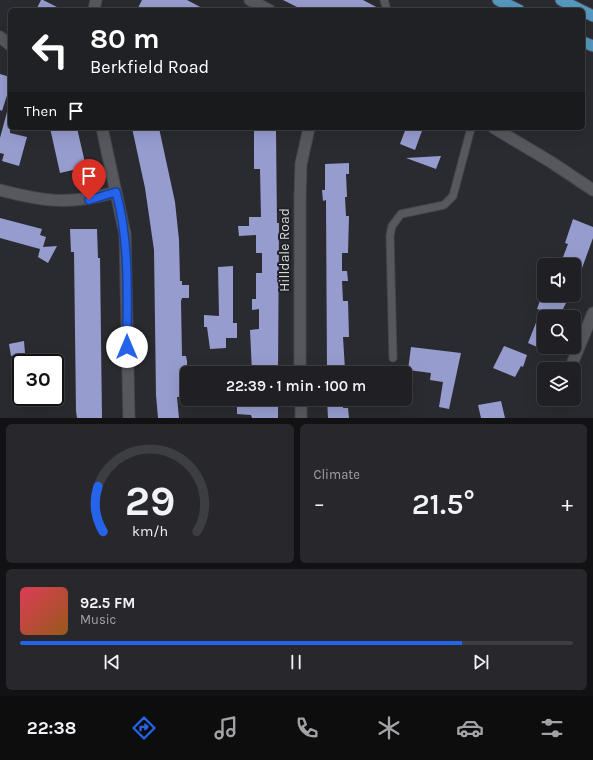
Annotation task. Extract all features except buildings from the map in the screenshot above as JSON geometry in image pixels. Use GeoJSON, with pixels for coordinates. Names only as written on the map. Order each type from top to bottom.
{"type":"FeatureCollection","features":[{"type":"Feature","properties":{"kind":"highway"},"geometry":{"type":"LineString","coordinates":[[561,0],[578,8]]}},
{"type":"Feature","properties":{"kind":"street"},"geometry":{"type":"LineString","coordinates":[[250,0],[265,8]]}},
{"type":"Feature","properties":{"kind":"street"},"geometry":{"type":"LineString","coordinates":[[102,130],[121,211],[127,261],[129,418]]}},
{"type":"Feature","properties":{"kind":"street","name":"Hilldale Road"},"geometry":{"type":"LineString","coordinates":[[300,366],[301,164],[309,130]]}},
{"type":"Feature","properties":{"kind":"street"},"geometry":{"type":"LineString","coordinates":[[497,130],[551,162],[593,190]]}},
{"type":"Feature","properties":{"kind":"street"},"geometry":{"type":"LineString","coordinates":[[0,190],[28,197],[65,202],[89,200],[116,192]]}},
{"type":"Feature","properties":{"kind":"street"},"geometry":{"type":"LineString","coordinates":[[573,362],[593,312]]}},
{"type":"Feature","properties":{"kind":"street"},"geometry":{"type":"LineString","coordinates":[[301,406],[301,418]]}},
{"type":"Feature","properties":{"kind":"lane"},"geometry":{"type":"LineString","coordinates":[[393,358],[390,236],[392,226],[401,214],[444,206],[453,196],[470,130]]}},
{"type":"Feature","properties":{"kind":"route"},"geometry":{"type":"LineString","coordinates":[[89,200],[116,192],[121,211],[125,234],[127,261],[127,347]]}}]}
